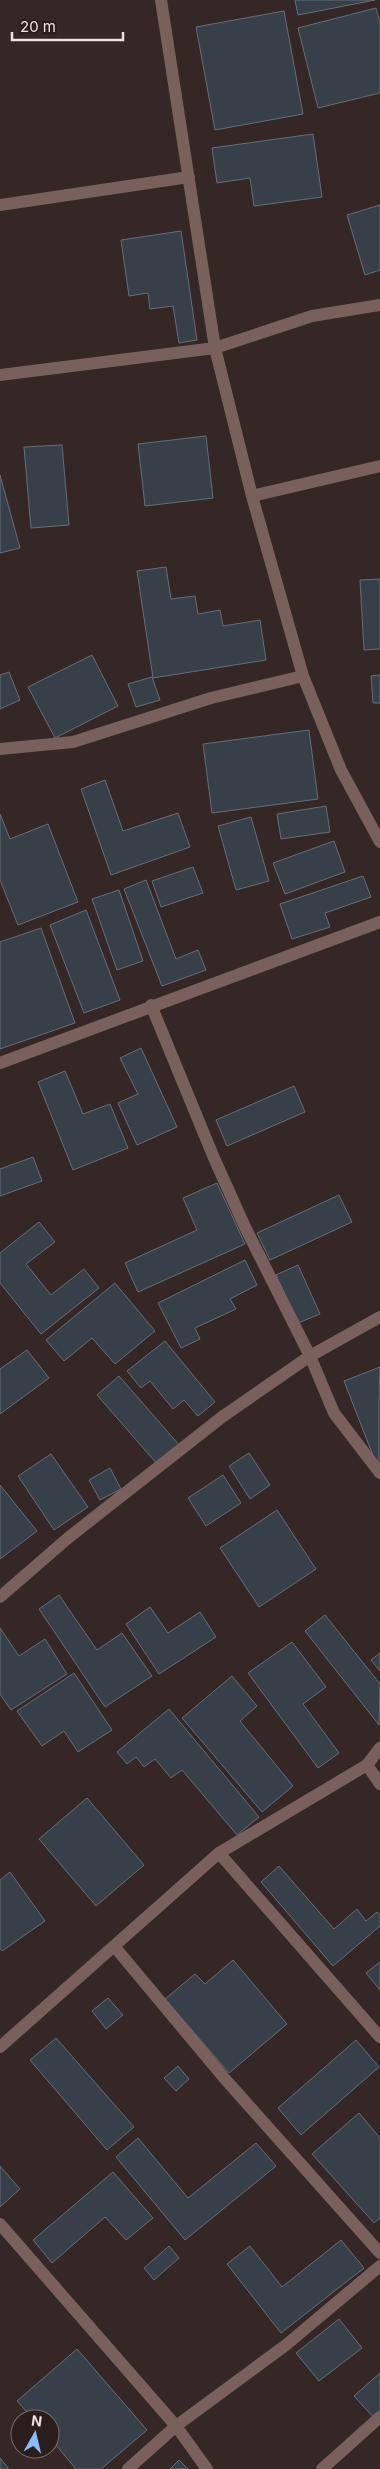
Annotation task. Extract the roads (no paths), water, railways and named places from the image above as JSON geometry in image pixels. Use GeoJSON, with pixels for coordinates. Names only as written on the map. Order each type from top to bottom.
{"type":"FeatureCollection","features":[{"type":"Feature","properties":{"kind":"street"},"geometry":{"type":"LineString","coordinates":[[161,0],[215,348],[252,496],[303,676],[341,770],[380,842]]}},
{"type":"Feature","properties":{"kind":"street"},"geometry":{"type":"LineString","coordinates":[[0,205],[189,177]]}},
{"type":"Feature","properties":{"kind":"street"},"geometry":{"type":"LineString","coordinates":[[0,375],[215,348],[312,316],[380,305]]}},
{"type":"Feature","properties":{"kind":"street"},"geometry":{"type":"LineString","coordinates":[[252,496],[380,466]]}},
{"type":"Feature","properties":{"kind":"street"},"geometry":{"type":"LineString","coordinates":[[0,749],[73,742],[212,698],[303,676]]}},
{"type":"Feature","properties":{"kind":"street"},"geometry":{"type":"LineString","coordinates":[[0,1063],[151,1005],[380,922]]}},
{"type":"Feature","properties":{"kind":"street"},"geometry":{"type":"LineString","coordinates":[[151,1005],[245,1227],[310,1356],[334,1413],[380,1472]]}},
{"type":"Feature","properties":{"kind":"street"},"geometry":{"type":"LineString","coordinates":[[0,1597],[68,1538],[222,1417],[310,1356],[380,1317]]}},
{"type":"Feature","properties":{"kind":"street"},"geometry":{"type":"LineString","coordinates":[[0,2048],[219,1853],[366,1765],[380,1748]]}},
{"type":"Feature","properties":{"kind":"street"},"geometry":{"type":"LineString","coordinates":[[366,1765],[380,1784]]}},
{"type":"Feature","properties":{"kind":"street"},"geometry":{"type":"LineString","coordinates":[[219,1853],[380,2037]]}},
{"type":"Feature","properties":{"kind":"street"},"geometry":{"type":"LineString","coordinates":[[114,1946],[225,2078],[380,2253]]}},
{"type":"Feature","properties":{"kind":"street"},"geometry":{"type":"LineString","coordinates":[[0,2224],[176,2426],[207,2469]]}},
{"type":"Feature","properties":{"kind":"street"},"geometry":{"type":"LineString","coordinates":[[128,2469],[176,2426],[286,2345],[380,2266]]}},
{"type":"Feature","properties":{"kind":"street"},"geometry":{"type":"LineString","coordinates":[[322,2469],[380,2417]]}}]}
